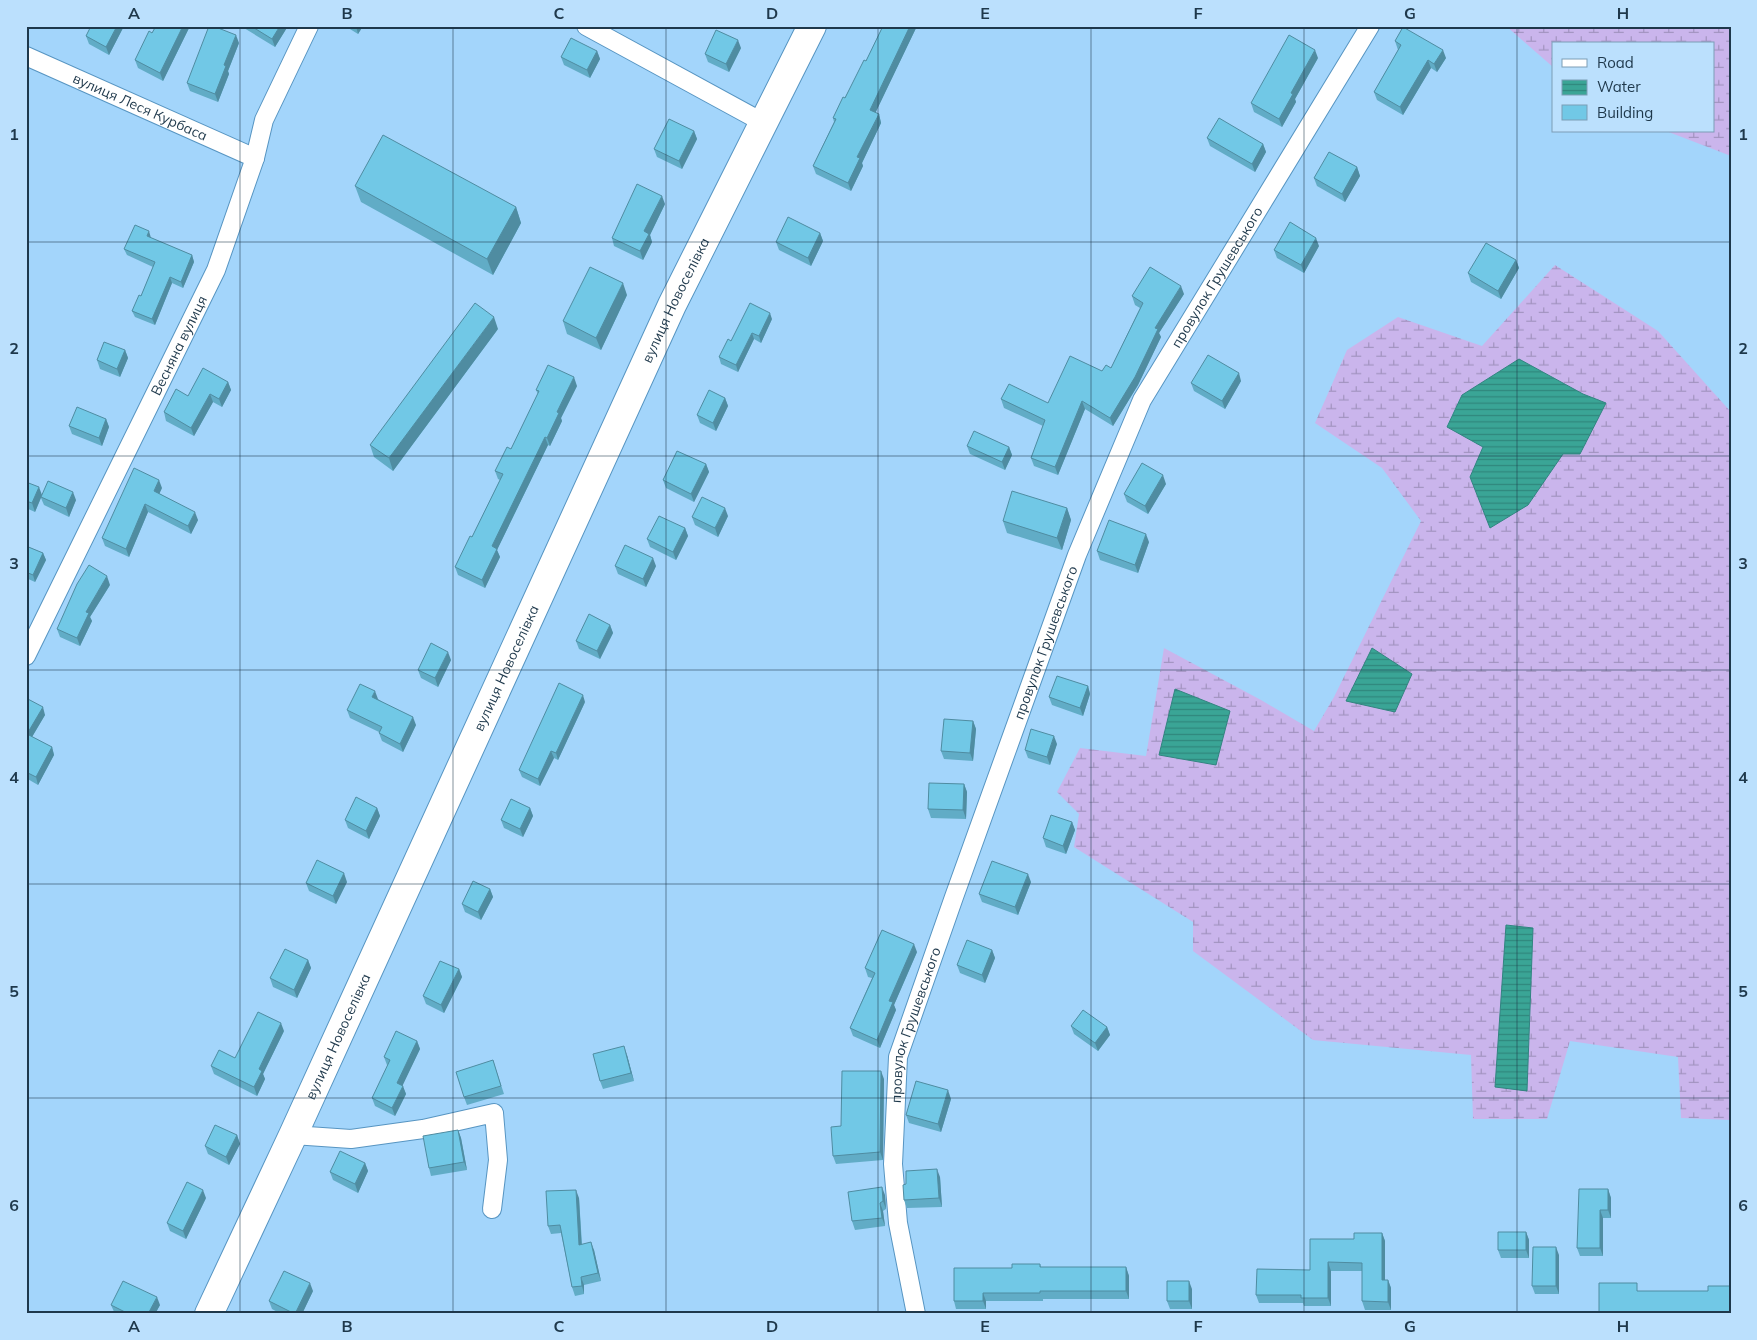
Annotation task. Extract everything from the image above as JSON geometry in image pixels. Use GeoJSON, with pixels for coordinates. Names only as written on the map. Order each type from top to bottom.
{"type":"FeatureCollection","features":[{"type":"Feature","properties":{"kind":"main road","name":"вулиця Новоселівка"},"geometry":{"type":"LineString","coordinates":[[209,1314],[293,1135],[672,305],[812,26]]}},
{"type":"Feature","properties":{"kind":"street","name":"Весняна вулиця"},"geometry":{"type":"LineString","coordinates":[[26,656],[216,270],[255,158],[264,120],[309,26]]}},
{"type":"Feature","properties":{"kind":"street"},"geometry":{"type":"LineString","coordinates":[[586,26],[764,123]]}},
{"type":"Feature","properties":{"kind":"street","name":"провулок Грушевського"},"geometry":{"type":"LineString","coordinates":[[916,1314],[898,1222],[893,1164],[898,1057],[951,906],[1077,555],[1142,400],[1370,26]]}},
{"type":"Feature","properties":{"kind":"street","name":"вулиця Леся Курбаса"},"geometry":{"type":"LineString","coordinates":[[26,56],[255,158]]}},
{"type":"Feature","properties":{"kind":"street"},"geometry":{"type":"LineString","coordinates":[[293,1135],[351,1139],[423,1130],[494,1113],[498,1160],[492,1209]]}},
{"type":"Feature","properties":{"kind":"green space"},"geometry":{"type":"Polygon","coordinates":[[[1506,26],[1731,26],[1731,156],[1669,132],[1714,132],[1714,42],[1552,42],[1552,66],[1506,26]]]}},
{"type":"Feature","properties":{"kind":"green space"},"geometry":{"type":"Polygon","coordinates":[[[1555,265],[1658,331],[1731,412],[1731,1120],[1681,1118],[1678,1057],[1570,1041],[1547,1119],[1473,1119],[1471,1055],[1313,1040],[1193,951],[1193,922],[1074,847],[1079,814],[1057,792],[1080,748],[1146,756],[1164,648],[1314,731],[1334,697],[1421,521],[1382,468],[1315,423],[1347,350],[1398,317],[1482,346],[1555,265]],[[1583,394],[1462,395],[1447,426],[1483,447],[1470,477],[1490,527],[1528,505],[1563,454],[1606,403],[1583,394]],[[1506,925],[1527,1091],[1533,928],[1506,925]]]}},
{"type":"Feature","properties":{"kind":"water"},"geometry":{"type":"Polygon","coordinates":[[[1519,359],[1583,394],[1606,403],[1580,454],[1563,454],[1528,505],[1490,528],[1470,477],[1483,447],[1447,427],[1462,395],[1519,359]]]}},
{"type":"Feature","properties":{"kind":"water"},"geometry":{"type":"Polygon","coordinates":[[[1372,648],[1412,674],[1395,712],[1346,701],[1372,648]]]}},
{"type":"Feature","properties":{"kind":"water"},"geometry":{"type":"Polygon","coordinates":[[[1175,689],[1230,711],[1216,765],[1159,755],[1175,689]]]}},
{"type":"Feature","properties":{"kind":"water"},"geometry":{"type":"Polygon","coordinates":[[[1506,925],[1533,928],[1527,1091],[1495,1087],[1506,925]]]}},
{"type":"Feature","properties":{"kind":"building"},"geometry":{"type":"Polygon","coordinates":[[[91,26],[117,26],[106,47],[86,36],[91,26]]]}},
{"type":"Feature","properties":{"kind":"building"},"geometry":{"type":"Polygon","coordinates":[[[156,26],[183,26],[160,73],[135,60],[149,31],[152,33],[156,26]]]}},
{"type":"Feature","properties":{"kind":"building"},"geometry":{"type":"Polygon","coordinates":[[[209,26],[236,35],[215,94],[187,83],[209,26]]]}},
{"type":"Feature","properties":{"kind":"building"},"geometry":{"type":"Polygon","coordinates":[[[251,26],[280,26],[272,39],[251,26]]]}},
{"type":"Feature","properties":{"kind":"building"},"geometry":{"type":"Polygon","coordinates":[[[883,26],[910,26],[870,110],[879,114],[857,157],[860,158],[848,183],[813,166],[836,119],[833,118],[843,97],[845,98],[864,60],[866,61],[883,26]]]}},
{"type":"Feature","properties":{"kind":"building"},"geometry":{"type":"Polygon","coordinates":[[[1403,27],[1443,50],[1434,64],[1428,60],[1400,107],[1374,92],[1401,45],[1395,41],[1403,27]]]}},
{"type":"Feature","properties":{"kind":"building"},"geometry":{"type":"Polygon","coordinates":[[[716,30],[738,40],[726,64],[705,54],[716,30]]]}},
{"type":"Feature","properties":{"kind":"building"},"geometry":{"type":"Polygon","coordinates":[[[1289,35],[1315,50],[1279,119],[1251,103],[1289,35]]]}},
{"type":"Feature","properties":{"kind":"building"},"geometry":{"type":"Polygon","coordinates":[[[571,38],[597,51],[587,70],[561,57],[571,38]]]}},
{"type":"Feature","properties":{"kind":"building"},"geometry":{"type":"Polygon","coordinates":[[[1219,118],[1263,144],[1252,164],[1207,138],[1219,118]]]}},
{"type":"Feature","properties":{"kind":"building"},"geometry":{"type":"Polygon","coordinates":[[[669,119],[694,131],[679,161],[654,149],[669,119]]]}},
{"type":"Feature","properties":{"kind":"building"},"geometry":{"type":"Polygon","coordinates":[[[383,135],[516,207],[487,259],[355,186],[383,135]]]}},
{"type":"Feature","properties":{"kind":"building"},"geometry":{"type":"Polygon","coordinates":[[[1329,152],[1357,167],[1342,194],[1314,178],[1329,152]]]}},
{"type":"Feature","properties":{"kind":"building"},"geometry":{"type":"Polygon","coordinates":[[[637,184],[662,196],[644,231],[649,234],[640,251],[612,238],[637,184]]]}},
{"type":"Feature","properties":{"kind":"building"},"geometry":{"type":"Polygon","coordinates":[[[788,217],[820,233],[808,258],[776,242],[788,217]]]}},
{"type":"Feature","properties":{"kind":"building"},"geometry":{"type":"Polygon","coordinates":[[[1290,222],[1316,238],[1301,265],[1274,250],[1290,222]]]}},
{"type":"Feature","properties":{"kind":"building"},"geometry":{"type":"Polygon","coordinates":[[[135,225],[149,231],[147,236],[192,255],[181,282],[170,277],[152,319],[132,311],[139,295],[141,296],[155,262],[124,249],[135,225]]]}},
{"type":"Feature","properties":{"kind":"building"},"geometry":{"type":"Polygon","coordinates":[[[1486,243],[1516,260],[1498,291],[1468,273],[1486,243]]]}},
{"type":"Feature","properties":{"kind":"building"},"geometry":{"type":"Polygon","coordinates":[[[590,267],[623,283],[596,338],[563,321],[590,267]]]}},
{"type":"Feature","properties":{"kind":"building"},"geometry":{"type":"Polygon","coordinates":[[[1150,267],[1181,286],[1155,328],[1158,329],[1135,377],[1110,418],[1082,401],[1055,467],[1031,458],[1045,420],[1001,399],[1009,384],[1048,403],[1070,356],[1102,371],[1106,365],[1111,368],[1143,303],[1132,296],[1150,267]]]}},
{"type":"Feature","properties":{"kind":"building"},"geometry":{"type":"Polygon","coordinates":[[[475,303],[494,317],[389,458],[370,445],[475,303]]]}},
{"type":"Feature","properties":{"kind":"building"},"geometry":{"type":"Polygon","coordinates":[[[750,303],[770,313],[759,336],[752,333],[736,365],[719,357],[728,339],[731,341],[750,303]]]}},
{"type":"Feature","properties":{"kind":"building"},"geometry":{"type":"Polygon","coordinates":[[[104,342],[125,350],[117,369],[97,360],[104,342]]]}},
{"type":"Feature","properties":{"kind":"building"},"geometry":{"type":"Polygon","coordinates":[[[1208,355],[1239,373],[1222,401],[1191,383],[1208,355]]]}},
{"type":"Feature","properties":{"kind":"building"},"geometry":{"type":"Polygon","coordinates":[[[548,365],[574,377],[547,438],[545,437],[492,546],[497,549],[482,580],[455,567],[503,474],[495,471],[507,447],[511,449],[539,391],[536,390],[548,365]]]}},
{"type":"Feature","properties":{"kind":"building"},"geometry":{"type":"Polygon","coordinates":[[[203,368],[228,382],[219,399],[210,394],[191,428],[164,412],[176,389],[188,396],[203,368]]]}},
{"type":"Feature","properties":{"kind":"building"},"geometry":{"type":"Polygon","coordinates":[[[709,390],[725,398],[713,423],[697,415],[709,390]]]}},
{"type":"Feature","properties":{"kind":"building"},"geometry":{"type":"Polygon","coordinates":[[[77,407],[106,419],[99,438],[69,426],[77,407]]]}},
{"type":"Feature","properties":{"kind":"building"},"geometry":{"type":"Polygon","coordinates":[[[974,431],[1009,447],[1002,462],[967,446],[974,431]]]}},
{"type":"Feature","properties":{"kind":"building"},"geometry":{"type":"Polygon","coordinates":[[[677,451],[706,464],[691,494],[663,480],[677,451]]]}},
{"type":"Feature","properties":{"kind":"building"},"geometry":{"type":"Polygon","coordinates":[[[1142,463],[1163,475],[1145,506],[1124,494],[1142,463]]]}},
{"type":"Feature","properties":{"kind":"building"},"geometry":{"type":"Polygon","coordinates":[[[134,468],[159,480],[154,491],[195,512],[188,526],[145,504],[126,549],[102,538],[134,468]]]}},
{"type":"Feature","properties":{"kind":"building"},"geometry":{"type":"Polygon","coordinates":[[[48,481],[73,492],[66,508],[41,497],[48,481]]]}},
{"type":"Feature","properties":{"kind":"building"},"geometry":{"type":"Polygon","coordinates":[[[26,482],[39,487],[32,503],[26,501],[26,482]]]}},
{"type":"Feature","properties":{"kind":"building"},"geometry":{"type":"Polygon","coordinates":[[[1012,491],[1067,508],[1057,538],[1003,521],[1012,491]]]}},
{"type":"Feature","properties":{"kind":"building"},"geometry":{"type":"Polygon","coordinates":[[[702,497],[725,508],[715,528],[692,517],[702,497]]]}},
{"type":"Feature","properties":{"kind":"building"},"geometry":{"type":"Polygon","coordinates":[[[659,516],[685,528],[673,552],[647,539],[659,516]]]}},
{"type":"Feature","properties":{"kind":"building"},"geometry":{"type":"Polygon","coordinates":[[[1109,520],[1146,534],[1135,565],[1097,551],[1109,520]]]}},
{"type":"Feature","properties":{"kind":"building"},"geometry":{"type":"Polygon","coordinates":[[[625,545],[653,558],[643,579],[615,566],[625,545]]]}},
{"type":"Feature","properties":{"kind":"building"},"geometry":{"type":"Polygon","coordinates":[[[26,546],[43,553],[33,575],[26,572],[26,546]]]}},
{"type":"Feature","properties":{"kind":"building"},"geometry":{"type":"Polygon","coordinates":[[[89,565],[107,576],[86,612],[89,613],[77,638],[57,629],[77,584],[89,565]]]}},
{"type":"Feature","properties":{"kind":"building"},"geometry":{"type":"Polygon","coordinates":[[[589,614],[610,625],[597,651],[576,641],[589,614]]]}},
{"type":"Feature","properties":{"kind":"building"},"geometry":{"type":"Polygon","coordinates":[[[431,643],[448,652],[435,678],[418,670],[431,643]]]}},
{"type":"Feature","properties":{"kind":"building"},"geometry":{"type":"Polygon","coordinates":[[[1057,676],[1088,686],[1080,708],[1049,697],[1057,676]]]}},
{"type":"Feature","properties":{"kind":"building"},"geometry":{"type":"Polygon","coordinates":[[[559,683],[583,695],[556,753],[551,751],[538,779],[519,770],[559,683]]]}},
{"type":"Feature","properties":{"kind":"building"},"geometry":{"type":"Polygon","coordinates":[[[360,684],[375,691],[372,697],[413,717],[400,744],[379,733],[382,727],[347,710],[360,684]]]}},
{"type":"Feature","properties":{"kind":"building"},"geometry":{"type":"Polygon","coordinates":[[[26,698],[43,707],[27,734],[52,747],[36,777],[26,772],[26,698]]]}},
{"type":"Feature","properties":{"kind":"building"},"geometry":{"type":"Polygon","coordinates":[[[944,719],[973,721],[970,753],[941,751],[944,719]]]}},
{"type":"Feature","properties":{"kind":"building"},"geometry":{"type":"Polygon","coordinates":[[[1031,729],[1054,736],[1047,757],[1025,750],[1031,729]]]}},
{"type":"Feature","properties":{"kind":"building"},"geometry":{"type":"Polygon","coordinates":[[[929,783],[964,784],[963,810],[928,809],[929,783]]]}},
{"type":"Feature","properties":{"kind":"building"},"geometry":{"type":"Polygon","coordinates":[[[356,797],[377,808],[366,831],[345,820],[356,797]]]}},
{"type":"Feature","properties":{"kind":"building"},"geometry":{"type":"Polygon","coordinates":[[[511,799],[530,808],[520,829],[501,820],[511,799]]]}},
{"type":"Feature","properties":{"kind":"building"},"geometry":{"type":"Polygon","coordinates":[[[1051,815],[1072,822],[1063,846],[1043,838],[1051,815]]]}},
{"type":"Feature","properties":{"kind":"building"},"geometry":{"type":"Polygon","coordinates":[[[317,860],[344,873],[333,896],[306,883],[317,860]]]}},
{"type":"Feature","properties":{"kind":"building"},"geometry":{"type":"Polygon","coordinates":[[[992,861],[1028,874],[1015,907],[979,894],[992,861]]]}},
{"type":"Feature","properties":{"kind":"building"},"geometry":{"type":"Polygon","coordinates":[[[473,881],[490,889],[478,912],[462,904],[473,881]]]}},
{"type":"Feature","properties":{"kind":"building"},"geometry":{"type":"Polygon","coordinates":[[[882,930],[914,944],[889,1001],[893,1002],[877,1040],[850,1028],[875,973],[865,968],[882,930]]]}},
{"type":"Feature","properties":{"kind":"building"},"geometry":{"type":"Polygon","coordinates":[[[967,940],[992,950],[982,975],[957,965],[967,940]]]}},
{"type":"Feature","properties":{"kind":"building"},"geometry":{"type":"Polygon","coordinates":[[[285,949],[308,960],[294,990],[270,978],[285,949]]]}},
{"type":"Feature","properties":{"kind":"building"},"geometry":{"type":"Polygon","coordinates":[[[440,961],[459,969],[441,1005],[423,996],[440,961]]]}},
{"type":"Feature","properties":{"kind":"building"},"geometry":{"type":"Polygon","coordinates":[[[1083,1010],[1107,1027],[1095,1043],[1071,1026],[1083,1010]]]}},
{"type":"Feature","properties":{"kind":"building"},"geometry":{"type":"Polygon","coordinates":[[[258,1012],[281,1023],[259,1069],[262,1071],[254,1087],[211,1066],[219,1050],[235,1058],[258,1012]]]}},
{"type":"Feature","properties":{"kind":"building"},"geometry":{"type":"Polygon","coordinates":[[[396,1031],[417,1041],[397,1083],[403,1086],[392,1108],[372,1098],[390,1060],[384,1057],[396,1031]]]}},
{"type":"Feature","properties":{"kind":"building"},"geometry":{"type":"Polygon","coordinates":[[[624,1046],[631,1073],[600,1081],[593,1054],[624,1046]]]}},
{"type":"Feature","properties":{"kind":"building"},"geometry":{"type":"Polygon","coordinates":[[[493,1060],[501,1086],[464,1097],[456,1072],[493,1060]]]}},
{"type":"Feature","properties":{"kind":"building"},"geometry":{"type":"Polygon","coordinates":[[[842,1071],[881,1071],[880,1152],[833,1156],[831,1127],[841,1126],[842,1071]]]}},
{"type":"Feature","properties":{"kind":"building"},"geometry":{"type":"Polygon","coordinates":[[[916,1081],[948,1090],[938,1124],[906,1115],[916,1081]]]}},
{"type":"Feature","properties":{"kind":"building"},"geometry":{"type":"Polygon","coordinates":[[[215,1125],[237,1135],[226,1157],[205,1146],[215,1125]]]}},
{"type":"Feature","properties":{"kind":"building"},"geometry":{"type":"Polygon","coordinates":[[[458,1130],[464,1162],[429,1168],[423,1136],[458,1130]]]}},
{"type":"Feature","properties":{"kind":"building"},"geometry":{"type":"Polygon","coordinates":[[[340,1151],[365,1163],[355,1184],[330,1172],[340,1151]]]}},
{"type":"Feature","properties":{"kind":"building"},"geometry":{"type":"Polygon","coordinates":[[[937,1169],[939,1198],[904,1200],[903,1185],[906,1184],[906,1171],[937,1169]]]}},
{"type":"Feature","properties":{"kind":"building"},"geometry":{"type":"Polygon","coordinates":[[[187,1182],[203,1190],[183,1231],[167,1223],[187,1182]]]}},
{"type":"Feature","properties":{"kind":"building"},"geometry":{"type":"Polygon","coordinates":[[[882,1187],[883,1201],[880,1203],[882,1218],[852,1221],[848,1192],[882,1187]]]}},
{"type":"Feature","properties":{"kind":"building"},"geometry":{"type":"Polygon","coordinates":[[[1579,1189],[1608,1189],[1608,1210],[1600,1210],[1600,1248],[1577,1248],[1579,1189]]]}},
{"type":"Feature","properties":{"kind":"building"},"geometry":{"type":"Polygon","coordinates":[[[576,1190],[579,1245],[591,1242],[598,1273],[581,1277],[582,1286],[572,1287],[560,1225],[548,1226],[546,1191],[576,1190]]]}},
{"type":"Feature","properties":{"kind":"building"},"geometry":{"type":"Polygon","coordinates":[[[1498,1232],[1526,1232],[1526,1250],[1498,1250],[1498,1232]]]}},
{"type":"Feature","properties":{"kind":"building"},"geometry":{"type":"Polygon","coordinates":[[[1354,1233],[1382,1233],[1382,1280],[1388,1280],[1388,1302],[1362,1301],[1362,1263],[1328,1262],[1328,1298],[1301,1298],[1301,1295],[1256,1295],[1257,1269],[1310,1270],[1310,1239],[1354,1239],[1354,1233]]]}},
{"type":"Feature","properties":{"kind":"building"},"geometry":{"type":"Polygon","coordinates":[[[1533,1247],[1556,1247],[1556,1286],[1532,1286],[1533,1247]]]}},
{"type":"Feature","properties":{"kind":"building"},"geometry":{"type":"Polygon","coordinates":[[[1012,1264],[1040,1264],[1040,1267],[1126,1267],[1126,1291],[983,1293],[983,1301],[954,1301],[954,1268],[1012,1268],[1012,1264]]]}},
{"type":"Feature","properties":{"kind":"building"},"geometry":{"type":"Polygon","coordinates":[[[284,1271],[310,1283],[295,1314],[269,1301],[284,1271]]]}},
{"type":"Feature","properties":{"kind":"building"},"geometry":{"type":"Polygon","coordinates":[[[123,1281],[157,1297],[148,1314],[129,1314],[111,1305],[123,1281]]]}},
{"type":"Feature","properties":{"kind":"building"},"geometry":{"type":"Polygon","coordinates":[[[1167,1281],[1189,1281],[1189,1301],[1167,1301],[1167,1281]]]}},
{"type":"Feature","properties":{"kind":"building"},"geometry":{"type":"Polygon","coordinates":[[[1599,1283],[1637,1283],[1637,1291],[1708,1291],[1708,1286],[1731,1286],[1731,1314],[1599,1314],[1599,1283]]]}}]}
